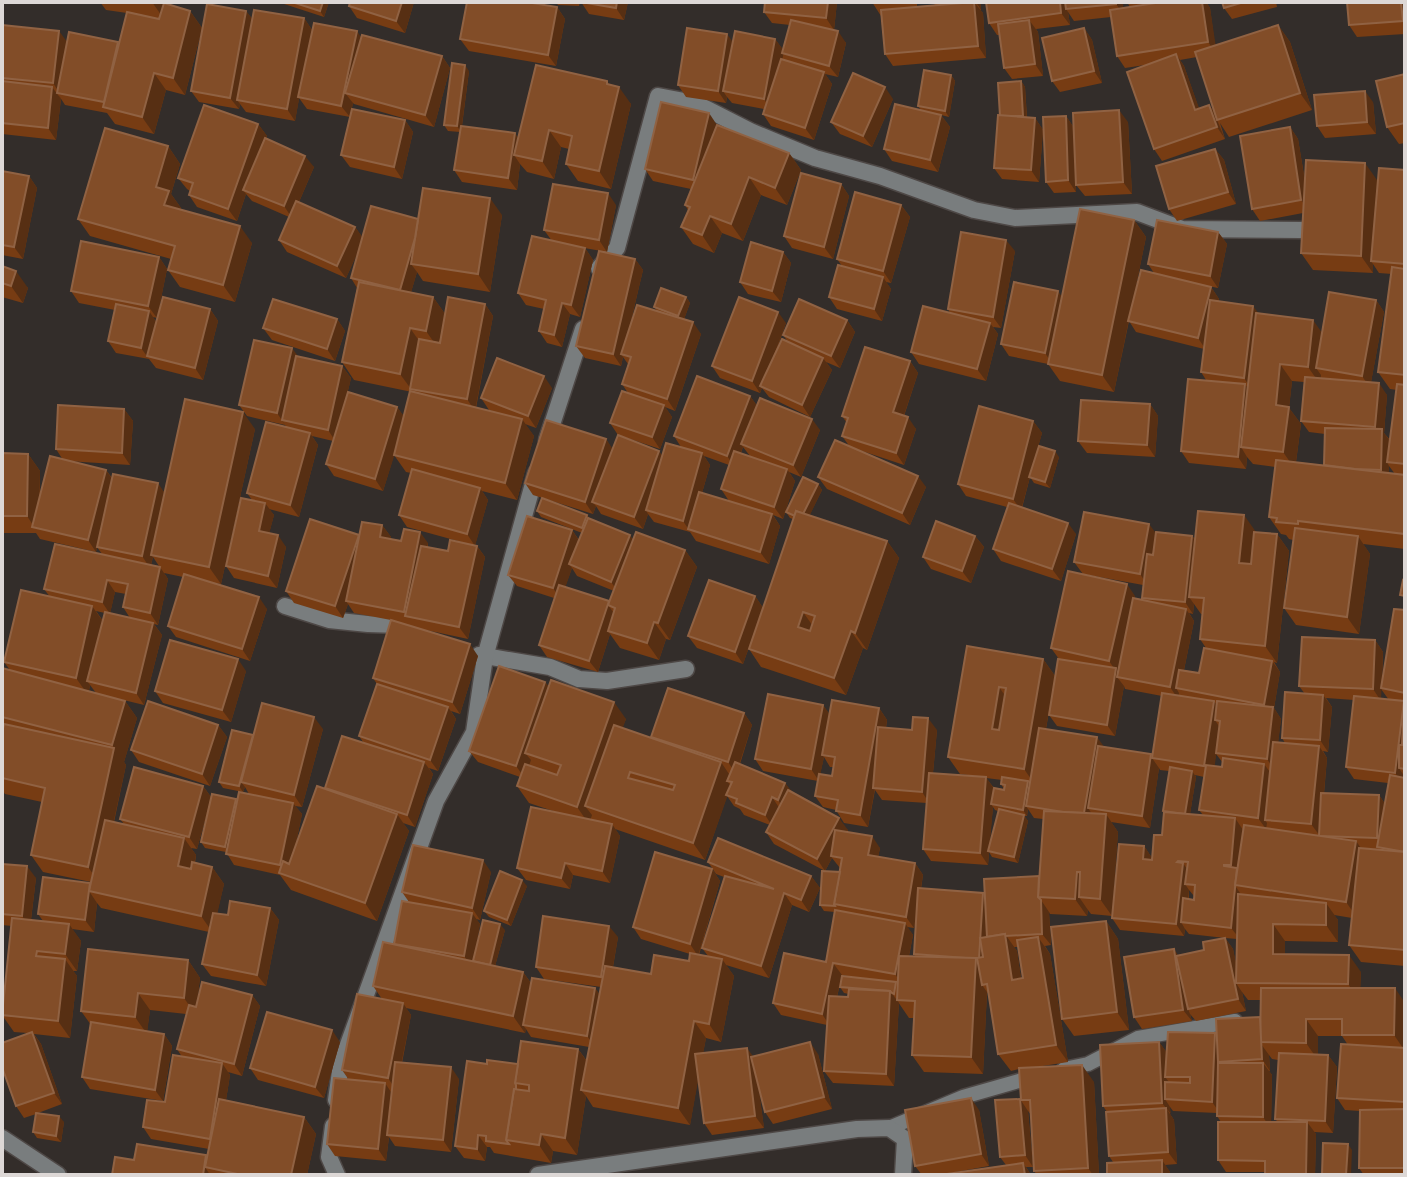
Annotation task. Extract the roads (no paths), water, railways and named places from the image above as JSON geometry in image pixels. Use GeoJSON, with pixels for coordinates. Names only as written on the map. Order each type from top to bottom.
{"type":"FeatureCollection","features":[{"type":"Feature","properties":{"kind":"street"},"geometry":{"type":"LineString","coordinates":[[594,289],[599,267],[617,248],[658,96],[695,103],[750,131],[815,158],[880,176],[974,210],[1015,218],[1137,212],[1182,229],[1301,230]]}},
{"type":"Feature","properties":{"kind":"street"},"geometry":{"type":"LineString","coordinates":[[337,1175],[329,1157],[341,1064],[436,801],[474,732],[478,654],[588,313]]}},
{"type":"Feature","properties":{"kind":"street"},"geometry":{"type":"LineString","coordinates":[[285,606],[329,620],[399,625],[428,636]]}},
{"type":"Feature","properties":{"kind":"street"},"geometry":{"type":"LineString","coordinates":[[478,654],[550,667],[579,679],[607,681],[686,669]]}},
{"type":"Feature","properties":{"kind":"street"},"geometry":{"type":"LineString","coordinates":[[538,1175],[857,1129],[889,1128],[905,1139],[903,1175]]}},
{"type":"Feature","properties":{"kind":"street"},"geometry":{"type":"LineString","coordinates":[[2,1138],[58,1175]]}},
{"type":"Feature","properties":{"kind":"lane"},"geometry":{"type":"LineString","coordinates":[[889,1128],[963,1097],[1088,1064],[1138,1038],[1252,1018]]}}]}
